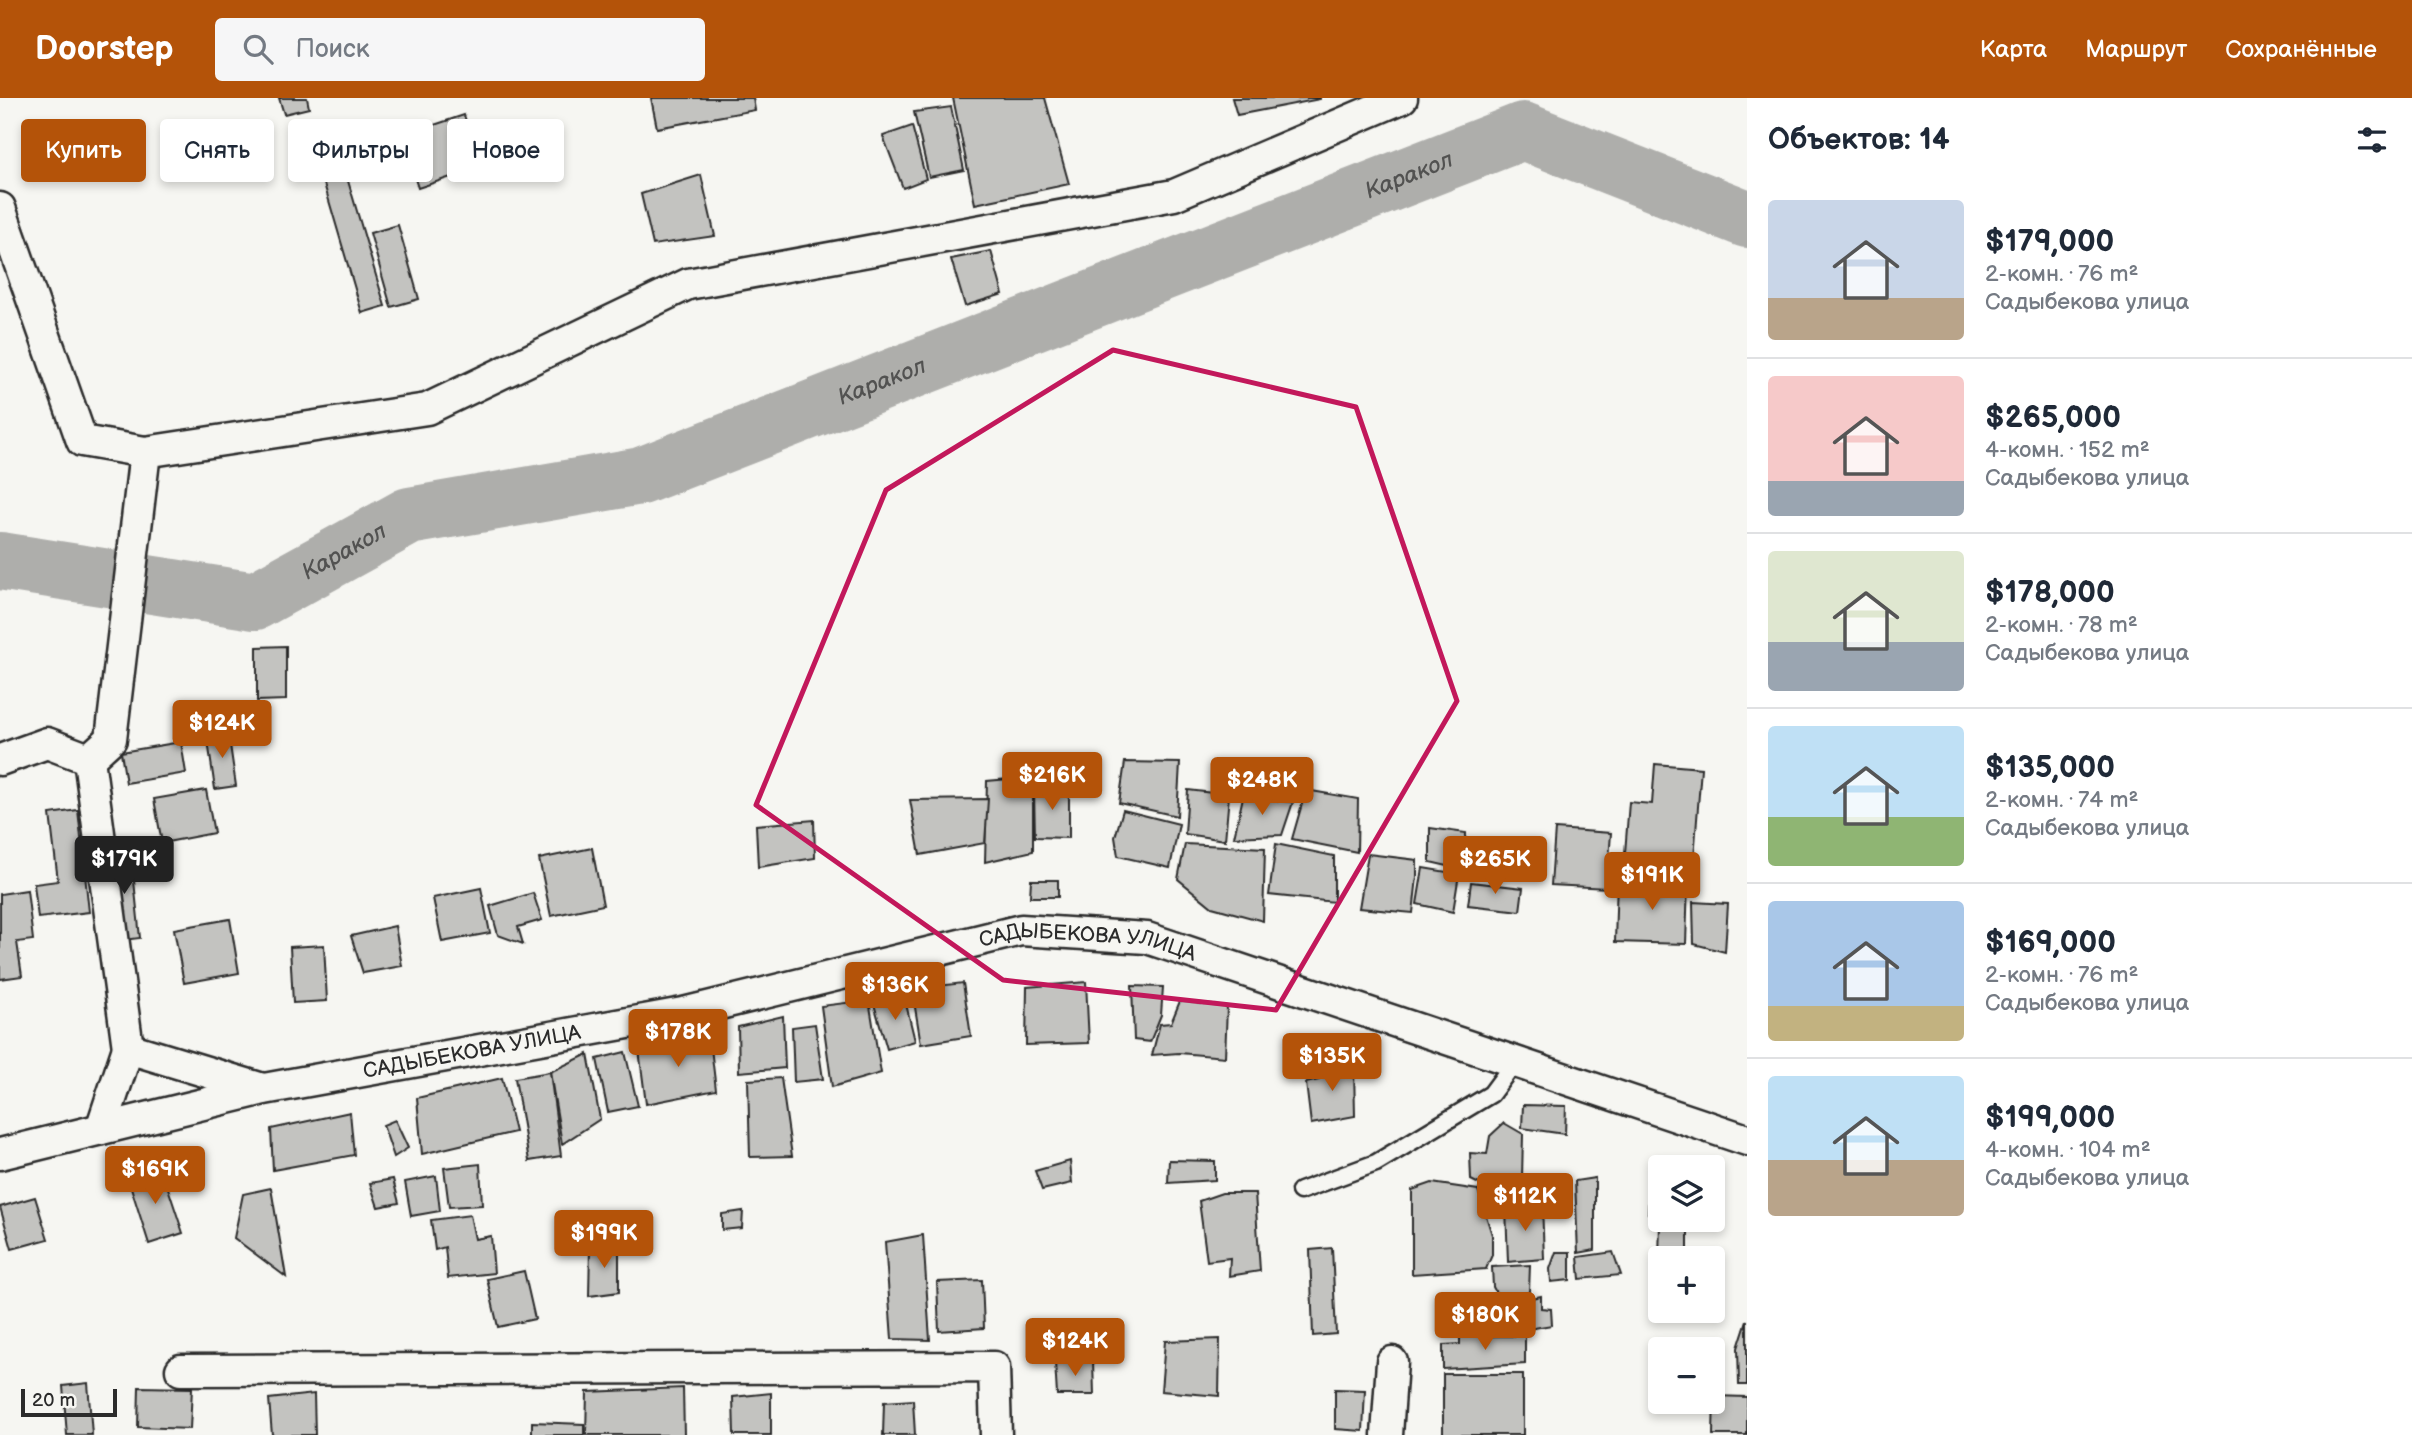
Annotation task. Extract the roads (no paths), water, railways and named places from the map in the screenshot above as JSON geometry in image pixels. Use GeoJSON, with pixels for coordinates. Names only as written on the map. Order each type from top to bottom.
{"type":"FeatureCollection","features":[{"type":"Feature","properties":{"kind":"street"},"geometry":{"type":"LineString","coordinates":[[0,208],[82,441],[145,452],[427,409],[688,284],[1174,195],[1402,98]]}},
{"type":"Feature","properties":{"kind":"street"},"geometry":{"type":"LineString","coordinates":[[89,759],[111,739],[145,452]]}},
{"type":"Feature","properties":{"kind":"street"},"geometry":{"type":"LineString","coordinates":[[0,760],[47,743],[89,759]]}},
{"type":"Feature","properties":{"kind":"street"},"geometry":{"type":"LineString","coordinates":[[89,759],[128,1048],[101,1129]]}},
{"type":"Feature","properties":{"kind":"street","name":"САДЫБЕКОВА УЛИЦА"},"geometry":{"type":"LineString","coordinates":[[0,1154],[264,1089],[683,1013],[1021,930],[1147,938],[1747,1140]]}},
{"type":"Feature","properties":{"kind":"street"},"geometry":{"type":"LineString","coordinates":[[128,1048],[264,1089]]}},
{"type":"Feature","properties":{"kind":"street"},"geometry":{"type":"LineString","coordinates":[[1387,1435],[1392,1362]]}},
{"type":"Feature","properties":{"kind":"street"},"geometry":{"type":"LineString","coordinates":[[181,1370],[995,1367],[996,1435]]}},
{"type":"Feature","properties":{"kind":"lane"},"geometry":{"type":"LineString","coordinates":[[1300,1191],[1376,1163],[1490,1094],[1514,1063]]}},
{"type":"Feature","properties":{"kind":"waterway","name":"Каракол"},"geometry":{"type":"LineString","coordinates":[[0,561],[255,601],[409,516],[641,476],[1523,131],[1747,219]]}}]}
